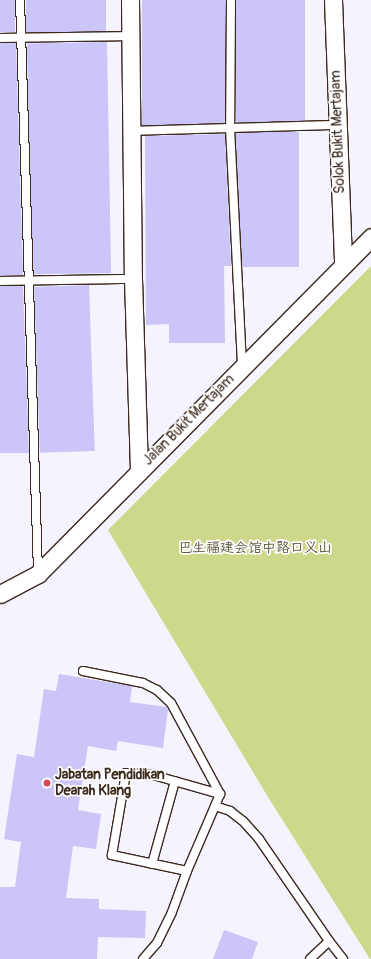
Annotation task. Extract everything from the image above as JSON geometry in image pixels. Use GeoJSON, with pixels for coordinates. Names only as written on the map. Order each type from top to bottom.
{"type":"FeatureCollection","features":[{"type":"Feature","properties":{"kind":"street"},"geometry":{"type":"LineString","coordinates":[[130,0],[134,279],[139,471]]}},
{"type":"Feature","properties":{"kind":"street","name":"Solok Bukit Mertajam"},"geometry":{"type":"LineString","coordinates":[[332,0],[343,265]]}},
{"type":"Feature","properties":{"kind":"street","name":"Jalan Bukit Mertajam"},"geometry":{"type":"LineString","coordinates":[[0,594],[38,574],[371,237]]}},
{"type":"Feature","properties":{"kind":"lane"},"geometry":{"type":"LineString","coordinates":[[20,0],[38,574]]}},
{"type":"Feature","properties":{"kind":"lane"},"geometry":{"type":"LineString","coordinates":[[231,0],[230,128],[242,367]]}},
{"type":"Feature","properties":{"kind":"lane"},"geometry":{"type":"LineString","coordinates":[[0,38],[131,36]]}},
{"type":"Feature","properties":{"kind":"lane"},"geometry":{"type":"LineString","coordinates":[[132,132],[337,125]]}},
{"type":"Feature","properties":{"kind":"lane"},"geometry":{"type":"LineString","coordinates":[[0,281],[134,279]]}},
{"type":"Feature","properties":{"kind":"lane"},"geometry":{"type":"LineString","coordinates":[[83,671],[143,683],[157,690],[171,703],[220,794]]}},
{"type":"Feature","properties":{"kind":"lane"},"geometry":{"type":"LineString","coordinates":[[186,871],[112,855],[126,773],[153,775],[220,794]]}},
{"type":"Feature","properties":{"kind":"lane"},"geometry":{"type":"LineString","coordinates":[[152,864],[175,781]]}},
{"type":"Feature","properties":{"kind":"lane"},"geometry":{"type":"LineString","coordinates":[[143,959],[157,943],[172,912],[186,871],[220,794]]}},
{"type":"Feature","properties":{"kind":"lane"},"geometry":{"type":"LineString","coordinates":[[214,806],[230,811],[243,821],[259,839],[329,941],[344,959]]}},
{"type":"Feature","properties":{"kind":"lane"},"geometry":{"type":"LineString","coordinates":[[310,959],[329,941]]}},
{"type":"Feature","properties":{"kind":"green space","name":"巴生福建会馆中路口义山"},"geometry":{"type":"Polygon","coordinates":[[[371,266],[370,959],[268,797],[108,530],[371,266]]]}},
{"type":"Feature","properties":{"kind":"building"},"geometry":{"type":"Polygon","coordinates":[[[0,0],[15,0],[15,32],[0,32],[0,0]]]}},
{"type":"Feature","properties":{"kind":"building"},"geometry":{"type":"Polygon","coordinates":[[[26,0],[106,0],[106,32],[26,32],[26,0]]]}},
{"type":"Feature","properties":{"kind":"building"},"geometry":{"type":"Polygon","coordinates":[[[142,0],[226,0],[226,125],[142,125],[142,0]]]}},
{"type":"Feature","properties":{"kind":"building"},"geometry":{"type":"Polygon","coordinates":[[[236,0],[305,0],[305,122],[236,122],[236,0]]]}},
{"type":"Feature","properties":{"kind":"building"},"geometry":{"type":"Polygon","coordinates":[[[107,42],[111,273],[31,274],[27,43],[107,42]]]}},
{"type":"Feature","properties":{"kind":"building"},"geometry":{"type":"Polygon","coordinates":[[[0,43],[16,43],[23,275],[0,276],[0,43]]]}},
{"type":"Feature","properties":{"kind":"building"},"geometry":{"type":"Polygon","coordinates":[[[236,132],[299,132],[299,267],[236,267],[236,132]]]}},
{"type":"Feature","properties":{"kind":"building"},"geometry":{"type":"Polygon","coordinates":[[[225,134],[231,266],[224,266],[225,343],[169,343],[169,324],[146,325],[145,136],[225,134]]]}},
{"type":"Feature","properties":{"kind":"building"},"geometry":{"type":"Polygon","coordinates":[[[89,285],[95,451],[40,453],[34,287],[89,285]]]}},
{"type":"Feature","properties":{"kind":"building"},"geometry":{"type":"Polygon","coordinates":[[[0,286],[23,286],[29,453],[0,453],[0,286]]]}},
{"type":"Feature","properties":{"kind":"building","name":"Jabatan Pendidikan Dearah Klang"},"geometry":{"type":"Polygon","coordinates":[[[59,674],[132,686],[130,702],[167,707],[168,710],[163,748],[118,741],[116,751],[88,746],[78,810],[101,814],[96,849],[73,846],[66,898],[99,899],[99,909],[146,911],[145,938],[98,937],[97,959],[0,959],[0,887],[15,887],[21,842],[4,839],[17,754],[34,757],[44,689],[56,691],[59,674]]]}},
{"type":"Feature","properties":{"kind":"building"},"geometry":{"type":"Polygon","coordinates":[[[224,930],[258,942],[252,959],[213,959],[224,930]]]}},
{"type":"Feature","properties":{"kind":"place","name":"Jabatan Pendidikan Dearah Klang"},"geometry":{"type":"Point","coordinates":[47,783]}}]}
